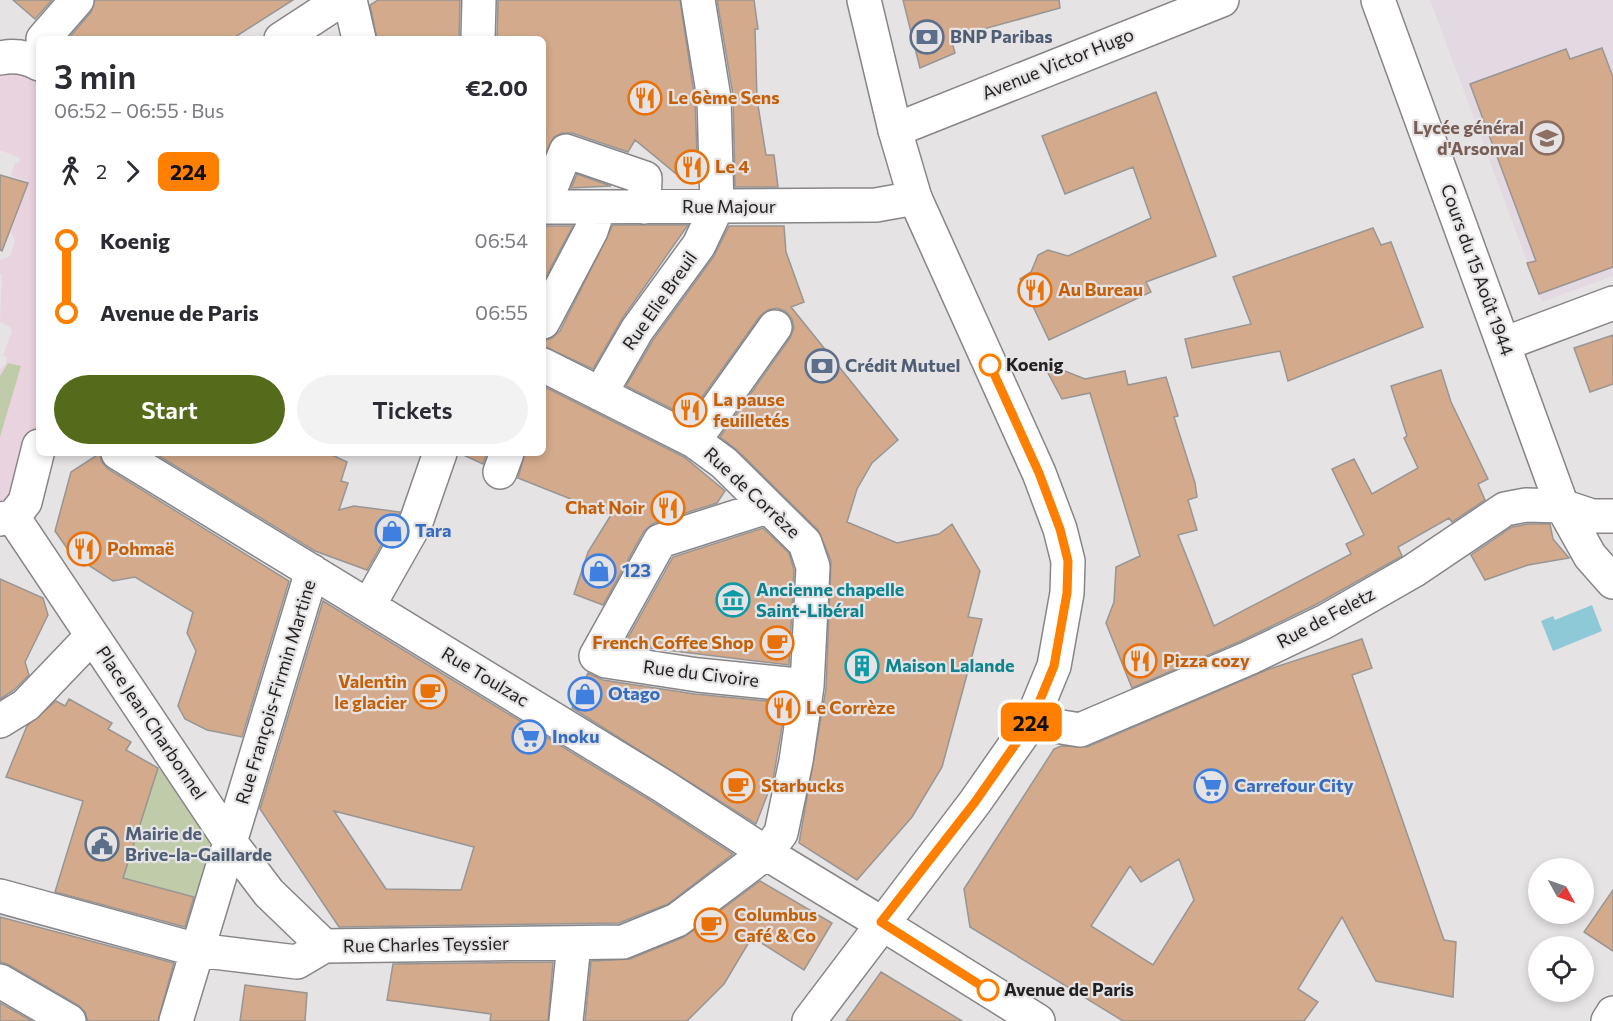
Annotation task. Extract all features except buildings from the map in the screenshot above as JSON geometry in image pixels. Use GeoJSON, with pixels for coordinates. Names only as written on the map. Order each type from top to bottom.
{"type":"FeatureCollection","features":[{"type":"Feature","properties":{"kind":"street"},"geometry":{"type":"LineString","coordinates":[[39,36],[77,0]]}},
{"type":"Feature","properties":{"kind":"street"},"geometry":{"type":"LineString","coordinates":[[286,36],[342,0]]}},
{"type":"Feature","properties":{"kind":"street"},"geometry":{"type":"LineString","coordinates":[[350,0],[358,36]]}},
{"type":"Feature","properties":{"kind":"street"},"geometry":{"type":"LineString","coordinates":[[478,0],[478,36]]}},
{"type":"Feature","properties":{"kind":"street"},"geometry":{"type":"LineString","coordinates":[[698,0],[714,98],[717,207]]}},
{"type":"Feature","properties":{"kind":"street"},"geometry":{"type":"LineString","coordinates":[[809,1021],[881,922],[975,802],[1031,722],[1054,666],[1067,593],[1068,561],[1060,529],[1039,473],[915,198],[895,130],[864,0]]}},
{"type":"Feature","properties":{"kind":"street","name":"Avenue Victor Hugo"},"geometry":{"type":"LineString","coordinates":[[895,130],[1222,0]]}},
{"type":"Feature","properties":{"kind":"street"},"geometry":{"type":"LineString","coordinates":[[1353,0],[1391,35]]}},
{"type":"Feature","properties":{"kind":"street","name":"Cours du 15 Août 1944"},"geometry":{"type":"LineString","coordinates":[[1378,0],[1562,506],[1590,556],[1613,582]]}},
{"type":"Feature","properties":{"kind":"street"},"geometry":{"type":"LineString","coordinates":[[23,51],[36,39]]}},
{"type":"Feature","properties":{"kind":"street"},"geometry":{"type":"LineString","coordinates":[[546,200],[566,151],[645,178],[644,207]]}},
{"type":"Feature","properties":{"kind":"street","name":"Rue Majour"},"geometry":{"type":"LineString","coordinates":[[546,207],[876,205],[915,198]]}},
{"type":"Feature","properties":{"kind":"street"},"geometry":{"type":"LineString","coordinates":[[546,316],[591,231],[599,207]]}},
{"type":"Feature","properties":{"kind":"street","name":"Rue Elie Breuil"},"geometry":{"type":"LineString","coordinates":[[600,394],[637,330],[699,245],[717,207]]}},
{"type":"Feature","properties":{"kind":"street"},"geometry":{"type":"LineString","coordinates":[[1504,344],[1613,303]]}},
{"type":"Feature","properties":{"kind":"street"},"geometry":{"type":"LineString","coordinates":[[694,441],[775,327]]}},
{"type":"Feature","properties":{"kind":"street","name":"Rue de Corrèze"},"geometry":{"type":"LineString","coordinates":[[546,367],[694,441],[724,463],[805,543],[813,567],[807,686],[796,761],[781,833],[766,853]]}},
{"type":"Feature","properties":{"kind":"street"},"geometry":{"type":"LineString","coordinates":[[6,518],[25,502],[36,456]]}},
{"type":"Feature","properties":{"kind":"street","name":"Rue Toulzac"},"geometry":{"type":"LineString","coordinates":[[123,456],[369,605],[663,786],[766,853],[881,922]]}},
{"type":"Feature","properties":{"kind":"street"},"geometry":{"type":"LineString","coordinates":[[369,605],[416,522],[439,456]]}},
{"type":"Feature","properties":{"kind":"street","name":"Rue de Feletz"},"geometry":{"type":"LineString","coordinates":[[1031,722],[1080,730],[1324,622],[1413,571],[1505,509],[1526,505],[1562,506],[1592,516],[1613,516]]}},
{"type":"Feature","properties":{"kind":"street","name":"Rue du Civoire"},"geometry":{"type":"LineString","coordinates":[[767,507],[660,541],[596,656],[606,661],[686,674],[807,686]]}},
{"type":"Feature","properties":{"kind":"street","name":"Place Jean Charbonnel"},"geometry":{"type":"LineString","coordinates":[[6,518],[92,636],[231,843],[268,892],[324,946]]}},
{"type":"Feature","properties":{"kind":"street","name":"Rue François-Firmin Martine"},"geometry":{"type":"LineString","coordinates":[[176,1021],[312,571]]}},
{"type":"Feature","properties":{"kind":"street"},"geometry":{"type":"LineString","coordinates":[[0,721],[26,705],[92,636]]}},
{"type":"Feature","properties":{"kind":"street","name":"Rue Charles Teyssier"},"geometry":{"type":"LineString","coordinates":[[0,896],[197,950],[297,962],[324,946],[623,942],[677,920],[766,853]]}},
{"type":"Feature","properties":{"kind":"street"},"geometry":{"type":"LineString","coordinates":[[881,922],[1038,1021]]}},
{"type":"Feature","properties":{"kind":"street"},"geometry":{"type":"LineString","coordinates":[[566,1021],[572,985],[574,944]]}},
{"type":"Feature","properties":{"kind":"street"},"geometry":{"type":"LineString","coordinates":[[0,981],[69,1021]]}},
{"type":"Feature","properties":{"kind":"street"},"geometry":{"type":"LineString","coordinates":[[1608,1021],[1613,1013]]}},
{"type":"Feature","properties":{"kind":"shaded area","name":"Lycée général d'Arsonval"},"geometry":{"type":"Polygon","coordinates":[[[1430,0],[1613,0],[1613,276],[1542,302],[1430,0]]]}},
{"type":"Feature","properties":{"kind":"shaded area"},"geometry":{"type":"Polygon","coordinates":[[[0,50],[36,63],[36,452],[0,519],[0,369],[6,364],[7,357],[3,356],[12,331],[10,327],[0,322],[2,275],[0,274],[0,260],[10,256],[15,241],[10,229],[12,229],[28,183],[26,180],[11,176],[15,163],[19,163],[20,158],[0,150],[0,50]]]}},
{"type":"Feature","properties":{"kind":"green space"},"geometry":{"type":"Polygon","coordinates":[[[8,363],[21,366],[0,437],[0,376],[8,363]]]}},
{"type":"Feature","properties":{"kind":"green space"},"geometry":{"type":"Polygon","coordinates":[[[158,768],[223,831],[202,899],[123,878],[158,768]]]}},
{"type":"Feature","properties":{"kind":"water"},"geometry":{"type":"Polygon","coordinates":[[[1592,605],[1602,631],[1553,651],[1541,621],[1553,616],[1555,620],[1592,605]]]}},
{"type":"Feature","properties":{"kind":"bus line","name":"224"},"geometry":{"type":"LineString","coordinates":[[988,990],[881,922],[975,802],[1031,722],[1054,666],[1067,593],[1068,561],[1060,529],[1039,473],[990,365]]}},
{"type":"Feature","properties":{"kind":"place","name":"BNP Paribas"},"geometry":{"type":"Point","coordinates":[927,37]}},
{"type":"Feature","properties":{"kind":"place","name":"Le 6ème Sens"},"geometry":{"type":"Point","coordinates":[645,98]}},
{"type":"Feature","properties":{"kind":"place","name":"Lycée général d'Arsonval"},"geometry":{"type":"Point","coordinates":[1547,138]}},
{"type":"Feature","properties":{"kind":"place","name":"Le 4"},"geometry":{"type":"Point","coordinates":[692,167]}},
{"type":"Feature","properties":{"kind":"place","name":"Au Bureau"},"geometry":{"type":"Point","coordinates":[1035,290]}},
{"type":"Feature","properties":{"kind":"place","name":"Koenig"},"geometry":{"type":"Point","coordinates":[990,365]}},
{"type":"Feature","properties":{"kind":"place","name":"Crédit Mutuel"},"geometry":{"type":"Point","coordinates":[822,366]}},
{"type":"Feature","properties":{"kind":"place","name":"La pause feuilletés"},"geometry":{"type":"Point","coordinates":[690,410]}},
{"type":"Feature","properties":{"kind":"place","name":"Chat Noir"},"geometry":{"type":"Point","coordinates":[668,508]}},
{"type":"Feature","properties":{"kind":"place","name":"Tara"},"geometry":{"type":"Point","coordinates":[392,531]}},
{"type":"Feature","properties":{"kind":"place","name":"Pohmaë"},"geometry":{"type":"Point","coordinates":[84,549]}},
{"type":"Feature","properties":{"kind":"place","name":"123"},"geometry":{"type":"Point","coordinates":[599,571]}},
{"type":"Feature","properties":{"kind":"place","name":"Ancienne chapelle Saint-Libéral"},"geometry":{"type":"Point","coordinates":[733,600]}},
{"type":"Feature","properties":{"kind":"place","name":"French Coffee Shop"},"geometry":{"type":"Point","coordinates":[777,643]}},
{"type":"Feature","properties":{"kind":"place","name":"Pizza cozy"},"geometry":{"type":"Point","coordinates":[1140,661]}},
{"type":"Feature","properties":{"kind":"place","name":"Maison Lalande"},"geometry":{"type":"Point","coordinates":[862,666]}},
{"type":"Feature","properties":{"kind":"place","name":"Valentin le glacier"},"geometry":{"type":"Point","coordinates":[430,692]}},
{"type":"Feature","properties":{"kind":"place","name":"Otago"},"geometry":{"type":"Point","coordinates":[585,694]}},
{"type":"Feature","properties":{"kind":"place","name":"Le Corrèze"},"geometry":{"type":"Point","coordinates":[783,708]}},
{"type":"Feature","properties":{"kind":"place","name":"Inoku"},"geometry":{"type":"Point","coordinates":[529,737]}},
{"type":"Feature","properties":{"kind":"place","name":"Starbucks"},"geometry":{"type":"Point","coordinates":[738,786]}},
{"type":"Feature","properties":{"kind":"place","name":"Carrefour City"},"geometry":{"type":"Point","coordinates":[1211,786]}},
{"type":"Feature","properties":{"kind":"place","name":"Mairie de Brive-la-Gaillarde"},"geometry":{"type":"Point","coordinates":[102,844]}},
{"type":"Feature","properties":{"kind":"place","name":"Columbus Café & Co"},"geometry":{"type":"Point","coordinates":[711,925]}},
{"type":"Feature","properties":{"kind":"place","name":"Avenue de Paris"},"geometry":{"type":"Point","coordinates":[988,990]}}]}
